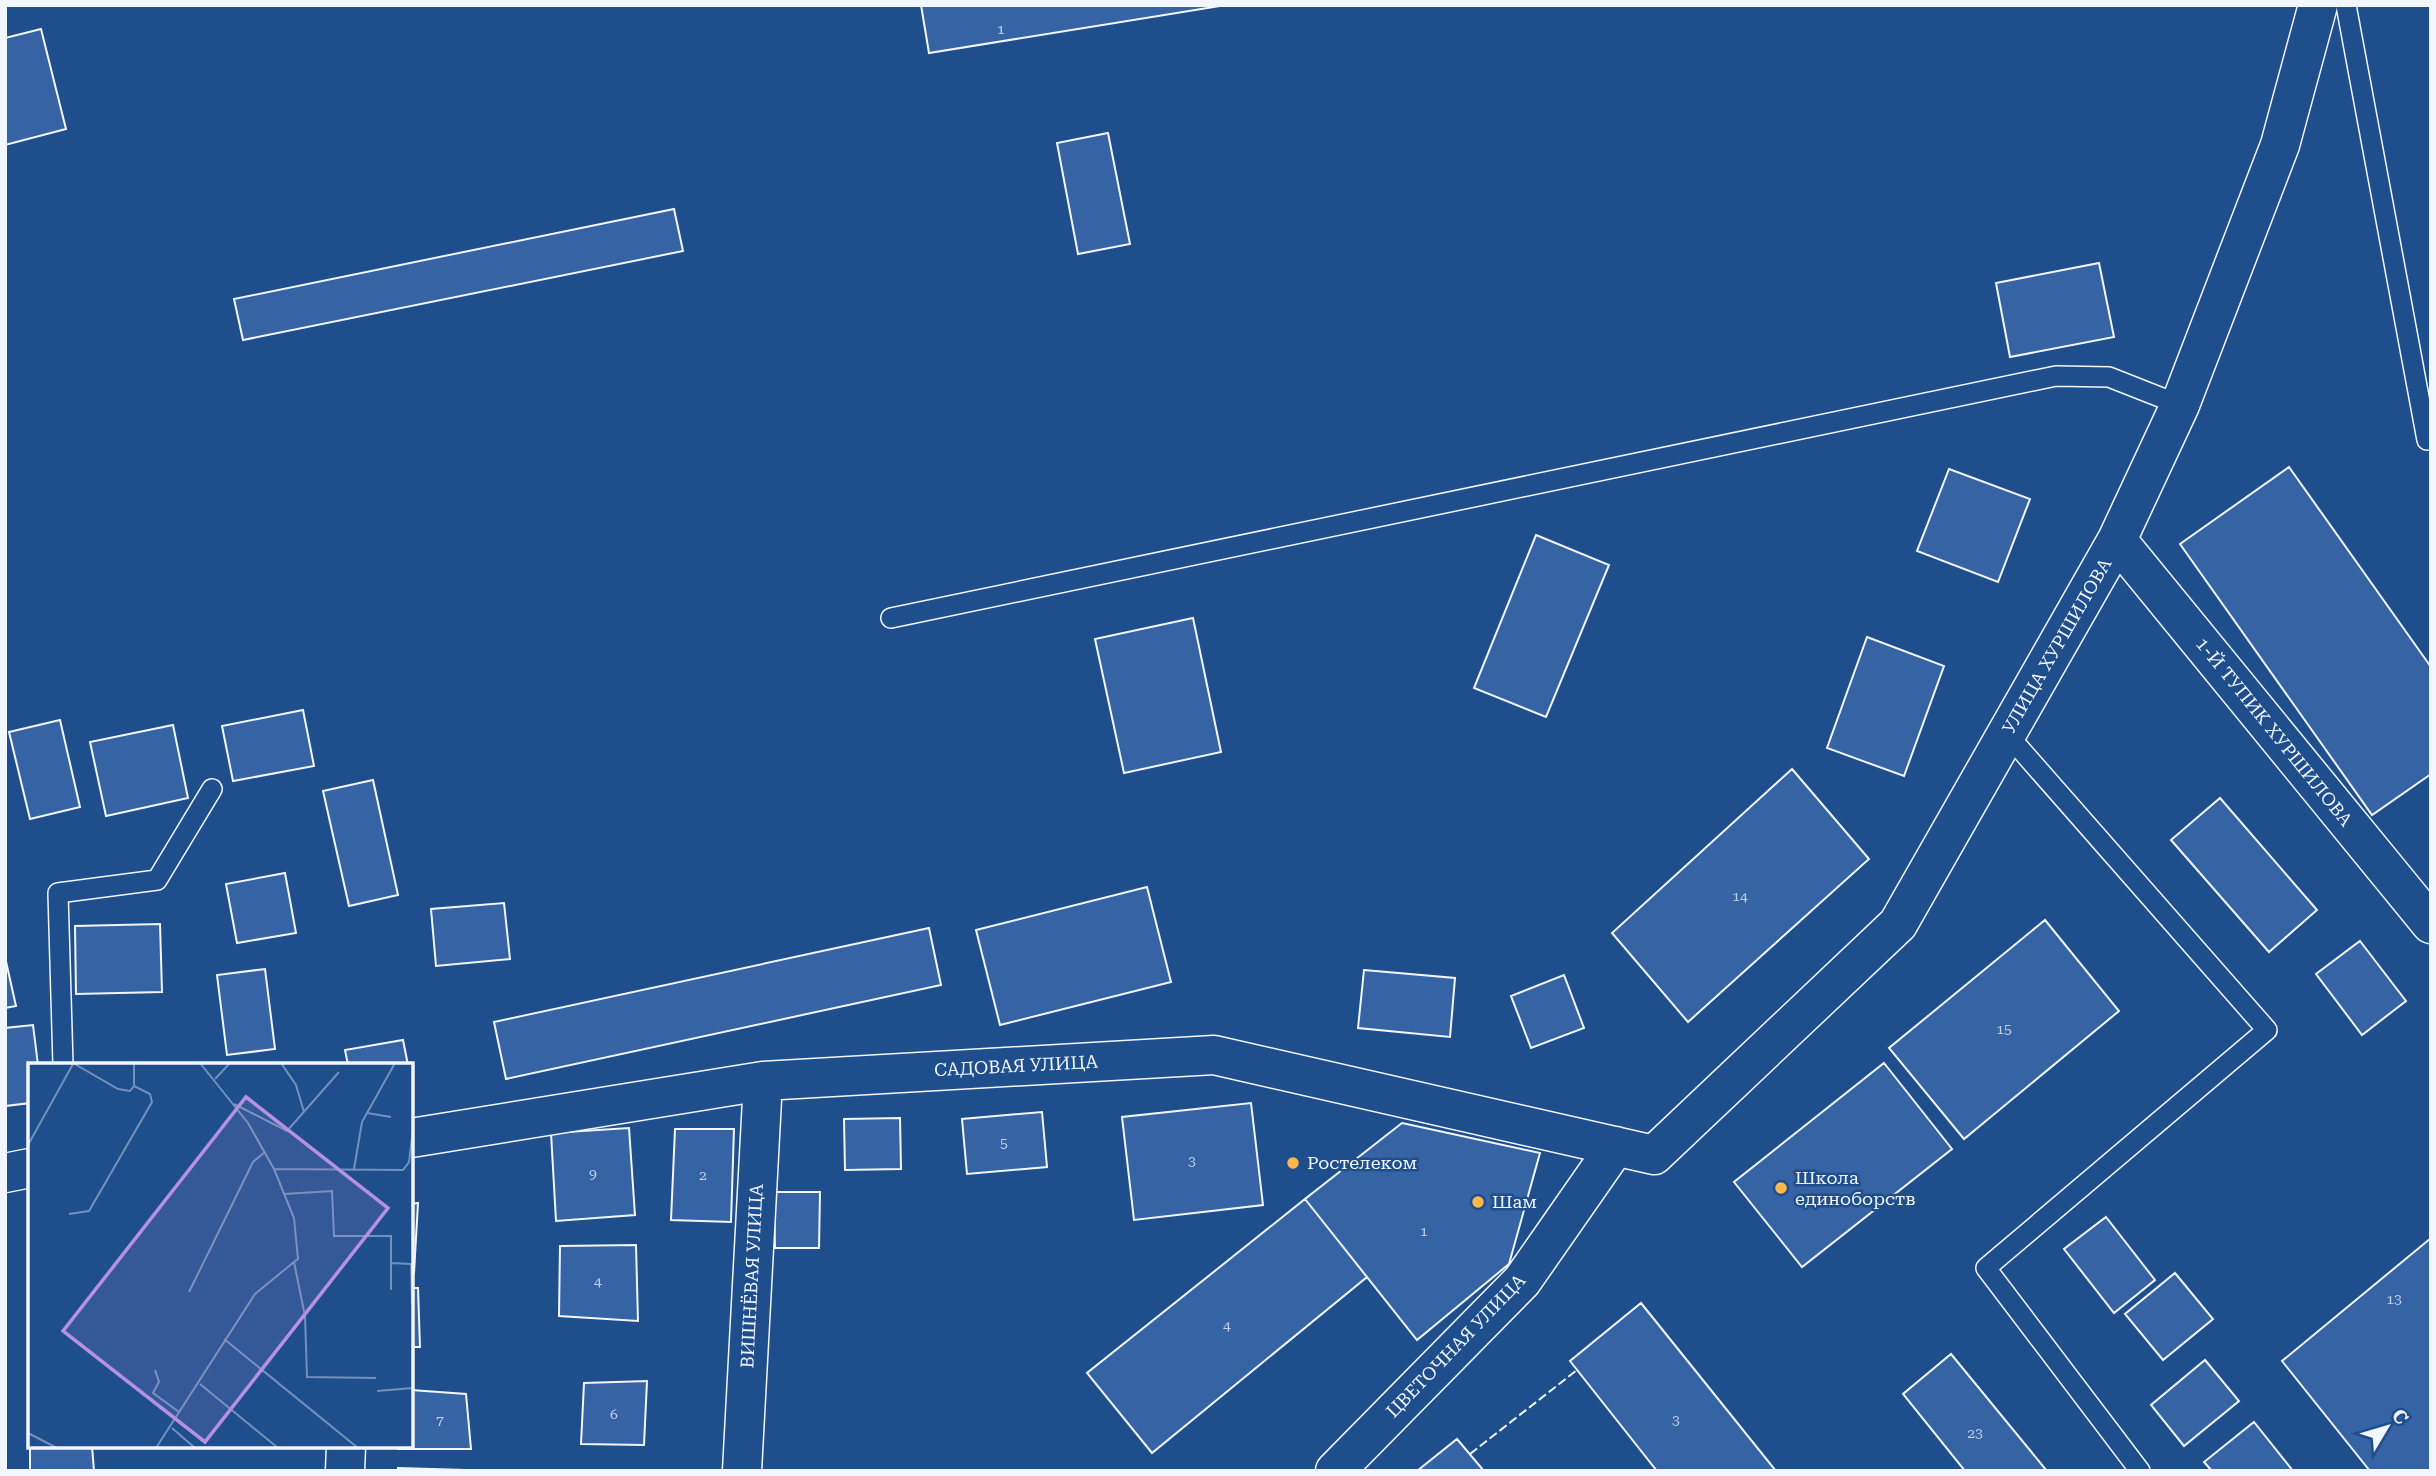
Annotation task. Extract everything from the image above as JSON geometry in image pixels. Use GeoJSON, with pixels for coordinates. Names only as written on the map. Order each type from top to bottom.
{"type":"FeatureCollection","features":[{"type":"Feature","properties":{"kind":"street","name":"УЛИЦА ХУРШИЛОВА"},"geometry":{"type":"LineString","coordinates":[[1616,1146],[1654,1155],[1898,924],[2117,540],[2180,405],[2280,145],[2318,5]]}},
{"type":"Feature","properties":{"kind":"street","name":"1-Й ТУПИК ХУРШИЛОВА"},"geometry":{"type":"LineString","coordinates":[[2117,540],[2431,924]]}},
{"type":"Feature","properties":{"kind":"street","name":"САДОВАЯ УЛИЦА"},"geometry":{"type":"LineString","coordinates":[[413,1138],[763,1081],[1214,1055],[1616,1146]]}},
{"type":"Feature","properties":{"kind":"street","name":"ВИШНЁВАЯ УЛИЦА"},"geometry":{"type":"LineString","coordinates":[[742,1471],[763,1081]]}},
{"type":"Feature","properties":{"kind":"street","name":"ЦВЕТОЧНАЯ УЛИЦА"},"geometry":{"type":"LineString","coordinates":[[1335,1471],[1522,1281],[1616,1146]]}},
{"type":"Feature","properties":{"kind":"street"},"geometry":{"type":"LineString","coordinates":[[5,1173],[28,1168]]}},
{"type":"Feature","properties":{"kind":"street"},"geometry":{"type":"LineString","coordinates":[[345,1471],[346,1448]]}},
{"type":"Feature","properties":{"kind":"lane"},"geometry":{"type":"LineString","coordinates":[[2346,5],[2427,440],[2431,440]]}},
{"type":"Feature","properties":{"kind":"lane"},"geometry":{"type":"LineString","coordinates":[[891,618],[2056,376],[2109,376],[2180,405]]}},
{"type":"Feature","properties":{"kind":"lane"},"geometry":{"type":"LineString","coordinates":[[2007,734],[2267,1030],[1986,1268],[2140,1471]]}},
{"type":"Feature","properties":{"kind":"lane"},"geometry":{"type":"LineString","coordinates":[[63,1063],[58,892],[157,880],[212,789]]}},
{"type":"Feature","properties":{"kind":"building"},"geometry":{"type":"Polygon","coordinates":[[[921,5],[1226,5],[929,53],[921,5]]]}},
{"type":"Feature","properties":{"kind":"building"},"geometry":{"type":"Polygon","coordinates":[[[41,29],[66,129],[5,145],[5,38],[41,29]]]}},
{"type":"Feature","properties":{"kind":"building"},"geometry":{"type":"Polygon","coordinates":[[[1108,133],[1130,244],[1078,254],[1057,143],[1108,133]]]}},
{"type":"Feature","properties":{"kind":"building"},"geometry":{"type":"Polygon","coordinates":[[[674,209],[683,251],[243,340],[234,299],[674,209]]]}},
{"type":"Feature","properties":{"kind":"building"},"geometry":{"type":"Polygon","coordinates":[[[2099,263],[2114,337],[2010,357],[1996,283],[2099,263]]]}},
{"type":"Feature","properties":{"kind":"building"},"geometry":{"type":"Polygon","coordinates":[[[2289,467],[2431,667],[2431,774],[2372,815],[2180,544],[2289,467]]]}},
{"type":"Feature","properties":{"kind":"building"},"geometry":{"type":"Polygon","coordinates":[[[1949,469],[2030,499],[1998,582],[1917,551],[1949,469]]]}},
{"type":"Feature","properties":{"kind":"building"},"geometry":{"type":"Polygon","coordinates":[[[1536,535],[1609,565],[1546,717],[1474,688],[1536,535]]]}},
{"type":"Feature","properties":{"kind":"building"},"geometry":{"type":"Polygon","coordinates":[[[1193,618],[1221,752],[1124,773],[1095,639],[1193,618]]]}},
{"type":"Feature","properties":{"kind":"building"},"geometry":{"type":"Polygon","coordinates":[[[1867,637],[1944,666],[1904,776],[1827,748],[1867,637]]]}},
{"type":"Feature","properties":{"kind":"building"},"geometry":{"type":"Polygon","coordinates":[[[303,710],[314,766],[233,781],[222,726],[303,710]]]}},
{"type":"Feature","properties":{"kind":"building"},"geometry":{"type":"Polygon","coordinates":[[[60,720],[80,807],[30,819],[9,732],[60,720]]]}},
{"type":"Feature","properties":{"kind":"building"},"geometry":{"type":"Polygon","coordinates":[[[173,725],[188,798],[106,816],[90,742],[173,725]]]}},
{"type":"Feature","properties":{"kind":"building"},"geometry":{"type":"Polygon","coordinates":[[[1792,769],[1869,859],[1688,1022],[1612,933],[1792,769]]]}},
{"type":"Feature","properties":{"kind":"building"},"geometry":{"type":"Polygon","coordinates":[[[373,780],[398,895],[349,906],[323,791],[373,780]]]}},
{"type":"Feature","properties":{"kind":"building"},"geometry":{"type":"Polygon","coordinates":[[[2220,798],[2317,910],[2269,952],[2171,840],[2220,798]]]}},
{"type":"Feature","properties":{"kind":"building"},"geometry":{"type":"Polygon","coordinates":[[[285,873],[296,933],[237,943],[226,884],[285,873]]]}},
{"type":"Feature","properties":{"kind":"building"},"geometry":{"type":"Polygon","coordinates":[[[1147,887],[1171,982],[1000,1025],[976,930],[1147,887]]]}},
{"type":"Feature","properties":{"kind":"building"},"geometry":{"type":"Polygon","coordinates":[[[504,903],[510,959],[436,966],[431,909],[504,903]]]}},
{"type":"Feature","properties":{"kind":"building"},"geometry":{"type":"Polygon","coordinates":[[[2045,920],[2119,1011],[1964,1139],[1889,1048],[2045,920]]]}},
{"type":"Feature","properties":{"kind":"building"},"geometry":{"type":"Polygon","coordinates":[[[160,924],[162,992],[76,994],[75,926],[160,924]]]}},
{"type":"Feature","properties":{"kind":"building"},"geometry":{"type":"Polygon","coordinates":[[[929,928],[941,985],[506,1079],[494,1022],[929,928]]]}},
{"type":"Feature","properties":{"kind":"building"},"geometry":{"type":"Polygon","coordinates":[[[2360,941],[2406,1001],[2362,1035],[2316,974],[2360,941]]]}},
{"type":"Feature","properties":{"kind":"building"},"geometry":{"type":"Polygon","coordinates":[[[5,957],[16,1006],[5,1008],[5,957]]]}},
{"type":"Feature","properties":{"kind":"building"},"geometry":{"type":"Polygon","coordinates":[[[265,969],[275,1049],[227,1055],[217,975],[265,969]]]}},
{"type":"Feature","properties":{"kind":"building"},"geometry":{"type":"Polygon","coordinates":[[[1364,970],[1455,978],[1450,1037],[1358,1028],[1364,970]]]}},
{"type":"Feature","properties":{"kind":"building"},"geometry":{"type":"Polygon","coordinates":[[[1564,975],[1584,1028],[1531,1048],[1511,996],[1564,975]]]}},
{"type":"Feature","properties":{"kind":"building"},"geometry":{"type":"Polygon","coordinates":[[[33,1025],[38,1063],[28,1063],[28,1103],[5,1106],[5,1028],[33,1025]]]}},
{"type":"Feature","properties":{"kind":"building"},"geometry":{"type":"Polygon","coordinates":[[[403,1040],[408,1063],[348,1063],[345,1050],[403,1040]]]}},
{"type":"Feature","properties":{"kind":"building"},"geometry":{"type":"Polygon","coordinates":[[[1884,1063],[1952,1149],[1802,1267],[1734,1182],[1884,1063]]]}},
{"type":"Feature","properties":{"kind":"building"},"geometry":{"type":"Polygon","coordinates":[[[1251,1103],[1263,1205],[1134,1220],[1122,1117],[1251,1103]]]}},
{"type":"Feature","properties":{"kind":"building"},"geometry":{"type":"Polygon","coordinates":[[[1042,1112],[1047,1167],[967,1174],[962,1119],[1042,1112]]]}},
{"type":"Feature","properties":{"kind":"building"},"geometry":{"type":"Polygon","coordinates":[[[900,1118],[901,1169],[845,1170],[844,1119],[900,1118]]]}},
{"type":"Feature","properties":{"kind":"building"},"geometry":{"type":"Polygon","coordinates":[[[1402,1123],[1540,1153],[1509,1264],[1417,1340],[1305,1199],[1402,1123]]]}},
{"type":"Feature","properties":{"kind":"building"},"geometry":{"type":"Polygon","coordinates":[[[629,1128],[635,1215],[556,1221],[551,1133],[629,1128]]]}},
{"type":"Feature","properties":{"kind":"building"},"geometry":{"type":"Polygon","coordinates":[[[675,1129],[734,1129],[731,1222],[671,1220],[675,1129]]]}},
{"type":"Feature","properties":{"kind":"building"},"geometry":{"type":"Polygon","coordinates":[[[774,1192],[820,1192],[819,1248],[775,1248],[774,1192]]]}},
{"type":"Feature","properties":{"kind":"building"},"geometry":{"type":"Polygon","coordinates":[[[1305,1199],[1367,1277],[1152,1453],[1087,1373],[1305,1199]]]}},
{"type":"Feature","properties":{"kind":"building"},"geometry":{"type":"Polygon","coordinates":[[[418,1203],[414,1273],[413,1273],[413,1204],[418,1203]]]}},
{"type":"Feature","properties":{"kind":"building"},"geometry":{"type":"Polygon","coordinates":[[[2106,1217],[2155,1280],[2114,1313],[2064,1249],[2106,1217]]]}},
{"type":"Feature","properties":{"kind":"building"},"geometry":{"type":"Polygon","coordinates":[[[2431,1238],[2431,1471],[2370,1471],[2282,1361],[2431,1238]]]}},
{"type":"Feature","properties":{"kind":"building"},"geometry":{"type":"Polygon","coordinates":[[[636,1245],[638,1321],[559,1316],[560,1246],[636,1245]]]}},
{"type":"Feature","properties":{"kind":"building"},"geometry":{"type":"Polygon","coordinates":[[[2175,1273],[2213,1319],[2163,1360],[2125,1314],[2175,1273]]]}},
{"type":"Feature","properties":{"kind":"building"},"geometry":{"type":"Polygon","coordinates":[[[413,1288],[418,1288],[420,1347],[413,1347],[413,1288]]]}},
{"type":"Feature","properties":{"kind":"building"},"geometry":{"type":"Polygon","coordinates":[[[1641,1303],[1776,1471],[1657,1471],[1570,1361],[1641,1303]]]}},
{"type":"Feature","properties":{"kind":"building"},"geometry":{"type":"Polygon","coordinates":[[[1951,1354],[2047,1471],[1965,1471],[1903,1394],[1951,1354]]]}},
{"type":"Feature","properties":{"kind":"building"},"geometry":{"type":"Polygon","coordinates":[[[2205,1360],[2239,1401],[2184,1446],[2151,1405],[2205,1360]]]}},
{"type":"Feature","properties":{"kind":"building"},"geometry":{"type":"Polygon","coordinates":[[[647,1381],[644,1445],[581,1444],[584,1383],[647,1381]]]}},
{"type":"Feature","properties":{"kind":"building"},"geometry":{"type":"Polygon","coordinates":[[[413,1390],[466,1394],[471,1449],[398,1449],[413,1448],[413,1390]]]}},
{"type":"Feature","properties":{"kind":"building"},"geometry":{"type":"Polygon","coordinates":[[[2254,1422],[2293,1471],[2212,1471],[2204,1462],[2254,1422]]]}},
{"type":"Feature","properties":{"kind":"building"},"geometry":{"type":"Polygon","coordinates":[[[1457,1439],[1484,1471],[1417,1471],[1457,1439]]]}},
{"type":"Feature","properties":{"kind":"building"},"geometry":{"type":"Polygon","coordinates":[[[30,1448],[92,1448],[94,1471],[30,1471],[30,1448]]]}},
{"type":"Feature","properties":{"kind":"building"},"geometry":{"type":"Polygon","coordinates":[[[398,1468],[465,1470],[465,1471],[398,1471],[398,1468]]]}},
{"type":"Feature","properties":{"kind":"fence"},"geometry":{"type":"LineString","coordinates":[[1470,1454],[1577,1370]]}},
{"type":"Feature","properties":{"kind":"place","name":"Ростелеком"},"geometry":{"type":"Point","coordinates":[1293,1163]}},
{"type":"Feature","properties":{"kind":"place","name":"Школа единоборств"},"geometry":{"type":"Point","coordinates":[1781,1188]}},
{"type":"Feature","properties":{"kind":"place","name":"Шам"},"geometry":{"type":"Point","coordinates":[1478,1202]}}]}
